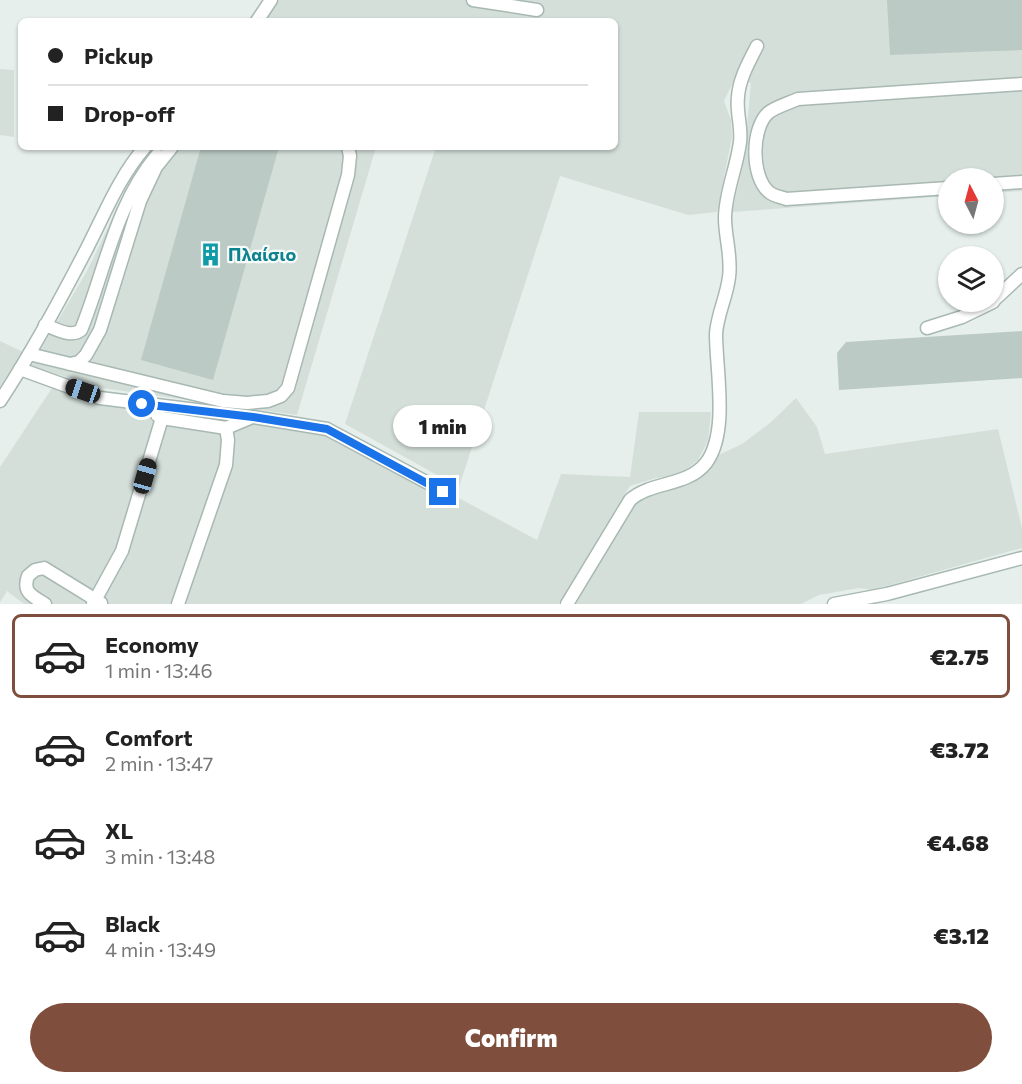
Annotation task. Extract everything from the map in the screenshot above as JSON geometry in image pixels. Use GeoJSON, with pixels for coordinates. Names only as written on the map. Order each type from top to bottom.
{"type":"FeatureCollection","features":[{"type":"Feature","properties":{"kind":"street"},"geometry":{"type":"LineString","coordinates":[[259,18],[271,0]]}},
{"type":"Feature","properties":{"kind":"street"},"geometry":{"type":"LineString","coordinates":[[473,0],[537,10]]}},
{"type":"Feature","properties":{"kind":"street"},"geometry":{"type":"LineString","coordinates":[[567,604],[630,500],[639,492],[678,481],[693,474],[705,464],[712,452],[718,427],[719,369],[716,331],[730,275],[725,216],[740,141],[738,96],[741,81],[757,46]]}},
{"type":"Feature","properties":{"kind":"street"},"geometry":{"type":"LineString","coordinates":[[938,189],[786,199],[770,194],[759,181],[755,164],[759,130],[768,113],[798,99],[1022,84]]}},
{"type":"Feature","properties":{"kind":"street"},"geometry":{"type":"LineString","coordinates":[[0,400],[45,325],[113,195],[142,150]]}},
{"type":"Feature","properties":{"kind":"street"},"geometry":{"type":"LineString","coordinates":[[45,325],[68,333],[77,333],[81,330],[119,218],[146,168],[161,150]]}},
{"type":"Feature","properties":{"kind":"street"},"geometry":{"type":"LineString","coordinates":[[70,364],[79,362],[86,355],[100,330],[140,201],[156,167],[170,150]]}},
{"type":"Feature","properties":{"kind":"street"},"geometry":{"type":"LineString","coordinates":[[29,354],[223,401],[247,403],[268,401],[280,396],[288,388],[348,175],[349,150]]}},
{"type":"Feature","properties":{"kind":"street"},"geometry":{"type":"LineString","coordinates":[[1004,183],[1022,182]]}},
{"type":"Feature","properties":{"kind":"street"},"geometry":{"type":"LineString","coordinates":[[1004,291],[1022,274]]}},
{"type":"Feature","properties":{"kind":"street"},"geometry":{"type":"LineString","coordinates":[[927,328],[972,312]]}},
{"type":"Feature","properties":{"kind":"street"},"geometry":{"type":"LineString","coordinates":[[20,369],[100,398],[253,417],[327,429],[443,492]]}},
{"type":"Feature","properties":{"kind":"street"},"geometry":{"type":"LineString","coordinates":[[142,404],[162,418],[226,428],[253,417]]}},
{"type":"Feature","properties":{"kind":"street"},"geometry":{"type":"LineString","coordinates":[[45,604],[28,594],[26,590],[28,576],[39,568],[44,568],[96,602],[122,551],[162,418]]}},
{"type":"Feature","properties":{"kind":"street"},"geometry":{"type":"LineString","coordinates":[[178,604],[226,465],[228,440],[226,428]]}},
{"type":"Feature","properties":{"kind":"street"},"geometry":{"type":"LineString","coordinates":[[834,604],[868,599],[1022,558]]}},
{"type":"Feature","properties":{"kind":"shaded area"},"geometry":{"type":"Polygon","coordinates":[[[279,0],[1022,0],[1022,191],[1004,192],[1004,168],[938,168],[938,197],[732,212],[744,160],[751,83],[735,78],[724,101],[731,120],[732,137],[717,212],[688,215],[560,176],[459,487],[345,424],[435,150],[618,150],[618,18],[266,18],[279,0]]]}},
{"type":"Feature","properties":{"kind":"shaded area"},"geometry":{"type":"Polygon","coordinates":[[[0,69],[14,70],[14,137],[0,135],[0,69]]]}},
{"type":"Feature","properties":{"kind":"shaded area"},"geometry":{"type":"Polygon","coordinates":[[[155,150],[375,150],[297,415],[102,388],[31,366],[87,271],[127,188],[145,160],[155,150]]]}},
{"type":"Feature","properties":{"kind":"shaded area"},"geometry":{"type":"Polygon","coordinates":[[[0,341],[23,352],[0,387],[0,341]]]}},
{"type":"Feature","properties":{"kind":"shaded area"},"geometry":{"type":"Polygon","coordinates":[[[52,388],[95,404],[332,434],[435,490],[455,496],[537,540],[561,474],[630,477],[639,412],[711,412],[708,441],[698,460],[679,475],[656,478],[630,486],[558,604],[24,604],[7,591],[0,602],[0,467],[52,388]]]}},
{"type":"Feature","properties":{"kind":"shaded area"},"geometry":{"type":"Polygon","coordinates":[[[796,398],[817,427],[825,454],[998,429],[1022,528],[1022,548],[872,590],[859,588],[819,595],[801,604],[562,604],[631,491],[646,484],[677,478],[742,444],[770,423],[796,398]]]}},
{"type":"Feature","properties":{"kind":"building"},"geometry":{"type":"Polygon","coordinates":[[[887,0],[1022,0],[1022,50],[890,55],[887,0]]]}},
{"type":"Feature","properties":{"kind":"building","name":"Πλαίσιο"},"geometry":{"type":"Polygon","coordinates":[[[200,150],[278,150],[213,380],[141,360],[200,150]]]}},
{"type":"Feature","properties":{"kind":"building"},"geometry":{"type":"Polygon","coordinates":[[[1022,331],[1022,378],[839,390],[837,353],[846,342],[1022,331]]]}},
{"type":"Feature","properties":{"kind":"place","name":"Πλαίσιο"},"geometry":{"type":"Point","coordinates":[210,254]}},
{"type":"Feature","properties":{"kind":"route"},"geometry":{"type":"LineString","coordinates":[[142,404],[253,417],[327,429],[443,492]]}}]}
